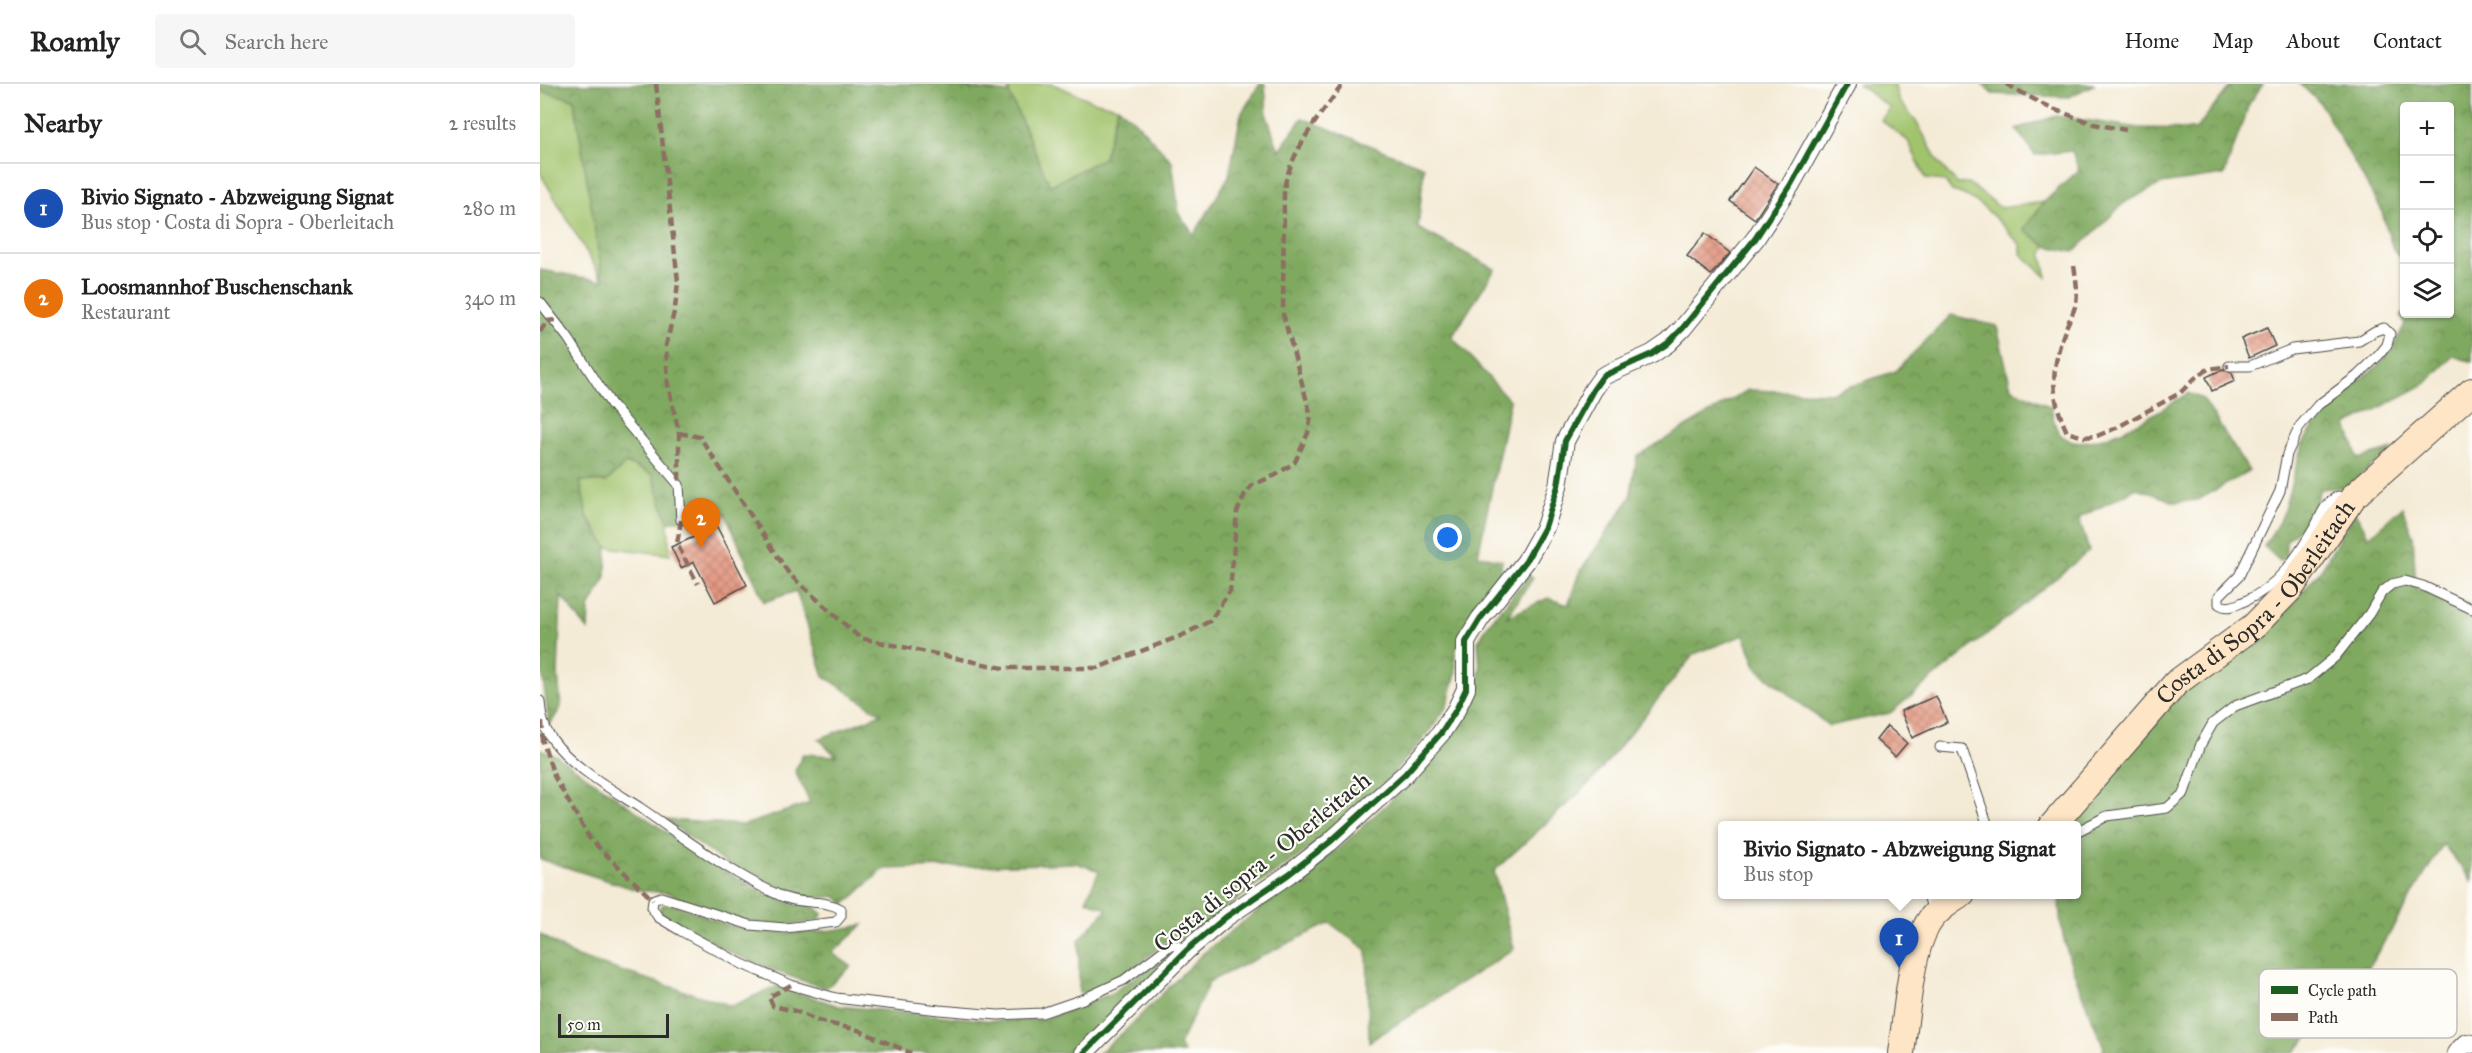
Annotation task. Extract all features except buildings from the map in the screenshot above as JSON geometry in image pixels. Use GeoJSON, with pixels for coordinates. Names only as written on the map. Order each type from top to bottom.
{"type":"FeatureCollection","features":[{"type":"Feature","properties":{"kind":"main road","name":"Costa di Sopra - Oberleitach"},"geometry":{"type":"LineString","coordinates":[[2055,821],[2176,682],[2254,626],[2290,589],[2351,500],[2472,391]]}},
{"type":"Feature","properties":{"kind":"main road"},"geometry":{"type":"LineString","coordinates":[[1901,1053],[1919,946],[1931,905],[1945,904],[1954,899]]}},
{"type":"Feature","properties":{"kind":"street","name":"Costa di sopra - Oberleitach"},"geometry":{"type":"LineString","coordinates":[[1084,1053],[1187,950],[1226,917],[1289,874],[1330,842],[1404,774],[1441,733],[1466,689],[1466,642],[1480,620],[1526,561],[1545,527],[1558,486],[1565,441],[1603,376],[1652,354],[1668,343],[1755,239],[1790,186],[1847,84]]}},
{"type":"Feature","properties":{"kind":"street"},"geometry":{"type":"LineString","coordinates":[[2456,1053],[2466,1043],[2472,1044]]}},
{"type":"Feature","properties":{"kind":"lane"},"geometry":{"type":"LineString","coordinates":[[540,302],[568,338],[610,404],[679,485],[681,520]]}},
{"type":"Feature","properties":{"kind":"lane"},"geometry":{"type":"LineString","coordinates":[[2229,366],[2250,366],[2292,349],[2359,341],[2384,328],[2390,334],[2387,345],[2379,355],[2357,376],[2318,405],[2300,426],[2287,454],[2280,491],[2239,576],[2219,596],[2219,604],[2224,607],[2233,606],[2262,593],[2281,577],[2302,548],[2325,504],[2338,496],[2351,500]]}},
{"type":"Feature","properties":{"kind":"lane"},"geometry":{"type":"LineString","coordinates":[[2081,829],[2107,816],[2167,808],[2184,793],[2201,744],[2213,723],[2235,706],[2308,680],[2335,657],[2382,592],[2392,584],[2405,581],[2423,586],[2472,609]]}},
{"type":"Feature","properties":{"kind":"lane"},"geometry":{"type":"LineString","coordinates":[[540,700],[542,721],[552,740],[592,775],[715,860],[761,887],[791,900],[833,904],[841,909],[841,916],[836,922],[785,928],[750,925],[661,897],[653,900],[652,908],[658,917],[742,964],[791,985],[836,998],[939,1010],[998,1015],[1042,1013],[1083,999],[1124,980],[1172,944],[1187,950]]}},
{"type":"Feature","properties":{"kind":"lane"},"geometry":{"type":"LineString","coordinates":[[1940,747],[1962,749],[1987,821]]}},
{"type":"Feature","properties":{"kind":"green space"},"geometry":{"type":"Polygon","coordinates":[[[540,84],[950,84],[950,86],[1009,93],[1050,186],[1104,158],[1118,107],[1134,120],[1172,161],[1179,214],[1194,235],[1229,176],[1241,114],[1260,84],[1265,84],[1267,116],[1279,151],[1302,118],[1424,167],[1418,228],[1495,269],[1452,337],[1510,401],[1478,555],[1502,560],[1500,581],[1462,637],[1455,652],[1456,673],[1447,706],[1431,730],[1386,781],[1309,849],[1250,890],[1187,940],[1172,936],[1129,972],[1092,991],[1079,993],[1079,940],[1107,909],[1086,900],[1099,871],[1076,863],[884,869],[845,904],[835,896],[812,898],[790,894],[767,886],[745,875],[703,847],[666,820],[744,825],[810,803],[795,771],[803,754],[836,756],[819,739],[881,714],[824,676],[796,591],[764,602],[725,513],[668,522],[652,474],[626,463],[606,482],[580,481],[587,516],[607,547],[606,577],[589,608],[588,630],[561,596],[558,675],[561,707],[549,726],[540,655],[540,270],[603,281],[574,99],[540,91],[540,84]]]}},
{"type":"Feature","properties":{"kind":"green space"},"geometry":{"type":"Polygon","coordinates":[[[1008,84],[1053,84],[1093,101],[1118,107],[1104,158],[1050,186],[1009,93],[1008,84]]]}},
{"type":"Feature","properties":{"kind":"green space"},"geometry":{"type":"Polygon","coordinates":[[[1858,84],[1894,84],[1899,101],[1916,121],[1939,163],[1957,184],[1968,183],[2001,208],[2044,202],[2024,229],[2046,246],[2042,256],[2047,277],[2021,254],[2021,245],[1981,206],[1963,194],[1952,191],[1945,181],[1926,179],[1908,141],[1881,120],[1890,108],[1858,84]]]}},
{"type":"Feature","properties":{"kind":"green space"},"geometry":{"type":"Polygon","coordinates":[[[1982,84],[2095,84],[2069,97],[1992,94],[1982,84]]]}},
{"type":"Feature","properties":{"kind":"green space"},"geometry":{"type":"Polygon","coordinates":[[[2232,84],[2263,84],[2249,104],[2224,175],[2161,184],[2125,202],[2074,252],[2046,246],[2024,229],[2044,202],[2079,170],[2072,151],[2035,155],[2016,129],[2056,116],[2139,128],[2196,129],[2232,84]]]}},
{"type":"Feature","properties":{"kind":"green space"},"geometry":{"type":"Polygon","coordinates":[[[2300,84],[2472,84],[2472,362],[2453,356],[2425,384],[2347,425],[2358,459],[2393,449],[2345,487],[2320,489],[2311,518],[2286,541],[2286,556],[2280,561],[2264,546],[2282,517],[2302,445],[2315,425],[2344,393],[2379,365],[2394,345],[2405,324],[2402,318],[2454,318],[2454,102],[2400,102],[2400,257],[2393,249],[2381,209],[2320,103],[2300,84]]]}},
{"type":"Feature","properties":{"kind":"green space"},"geometry":{"type":"Polygon","coordinates":[[[540,91],[574,99],[604,282],[540,173],[540,91]]]}},
{"type":"Feature","properties":{"kind":"green space"},"geometry":{"type":"Polygon","coordinates":[[[1951,315],[1997,326],[2011,388],[2051,407],[2057,430],[2071,441],[2086,442],[2124,430],[2188,393],[2203,399],[2249,471],[2198,500],[2175,502],[2137,488],[2079,518],[2089,551],[1890,713],[1829,726],[1757,669],[1744,635],[1694,654],[1591,782],[1494,871],[1514,949],[1369,1042],[1367,950],[1330,923],[1210,981],[1179,1045],[1184,1053],[1099,1053],[1128,1028],[1202,954],[1342,845],[1410,783],[1444,746],[1473,706],[1480,669],[1478,642],[1487,626],[1529,575],[1533,578],[1507,617],[1548,598],[1568,605],[1579,573],[1630,498],[1637,456],[1748,390],[1830,393],[1896,371],[1951,315]]]}},
{"type":"Feature","properties":{"kind":"green space"},"geometry":{"type":"Polygon","coordinates":[[[626,463],[652,474],[668,522],[670,555],[607,547],[587,516],[580,481],[606,482],[626,463]]]}},
{"type":"Feature","properties":{"kind":"green space"},"geometry":{"type":"Polygon","coordinates":[[[2402,507],[2413,536],[2416,589],[2472,605],[2472,881],[2443,844],[2368,969],[2259,969],[2259,1038],[2307,1038],[2294,1053],[2102,1053],[2104,1048],[2081,993],[2062,931],[2060,899],[2081,899],[2081,821],[2073,821],[2171,704],[2205,674],[2274,626],[2322,568],[2355,512],[2369,537],[2402,507]]]}},
{"type":"Feature","properties":{"kind":"green space"},"geometry":{"type":"Polygon","coordinates":[[[540,749],[557,756],[711,863],[760,891],[791,904],[815,908],[822,914],[820,919],[785,925],[749,922],[706,910],[668,893],[637,890],[540,859],[540,749]]]}},
{"type":"Feature","properties":{"kind":"green space"},"geometry":{"type":"Polygon","coordinates":[[[664,904],[686,908],[721,923],[758,931],[792,933],[826,931],[863,925],[832,953],[851,966],[826,988],[757,964],[708,941],[660,912],[660,907],[664,904]]]}},
{"type":"Feature","properties":{"kind":"green space"},"geometry":{"type":"Polygon","coordinates":[[[540,934],[574,956],[732,1006],[777,986],[839,1006],[995,1021],[1044,1019],[1110,994],[1168,955],[1174,955],[1100,1029],[1068,1053],[540,1053],[540,934]]]}},
{"type":"Feature","properties":{"kind":"marked path"},"geometry":{"type":"LineString","coordinates":[[656,84],[678,282],[675,308],[666,345],[668,385],[679,433],[679,485]]}},
{"type":"Feature","properties":{"kind":"marked path"},"geometry":{"type":"LineString","coordinates":[[679,433],[700,437],[789,574],[860,638],[1003,668],[1097,668],[1183,635],[1210,621],[1230,591],[1237,512],[1245,494],[1252,485],[1276,475],[1295,462],[1308,433],[1311,416],[1283,314],[1284,189],[1293,160],[1300,147],[1343,84]]}},
{"type":"Feature","properties":{"kind":"marked path"},"geometry":{"type":"LineString","coordinates":[[2006,84],[2050,108],[2094,124],[2126,130]]}},
{"type":"Feature","properties":{"kind":"marked path"},"geometry":{"type":"LineString","coordinates":[[2074,266],[2076,303],[2060,346],[2054,383],[2061,419],[2067,432],[2084,437],[2097,436],[2180,393],[2208,369],[2229,366]]}},
{"type":"Feature","properties":{"kind":"marked path"},"geometry":{"type":"LineString","coordinates":[[540,332],[547,321],[555,320]]}},
{"type":"Feature","properties":{"kind":"marked path"},"geometry":{"type":"LineString","coordinates":[[681,520],[677,544],[698,584]]}},
{"type":"Feature","properties":{"kind":"marked path"},"geometry":{"type":"LineString","coordinates":[[542,721],[543,742],[554,776],[590,839],[653,900]]}},
{"type":"Feature","properties":{"kind":"marked path"},"geometry":{"type":"LineString","coordinates":[[791,985],[769,997],[773,1006],[795,1011],[818,1021],[858,1030],[911,1053]]}},
{"type":"Feature","properties":{"kind":"cycle path"},"geometry":{"type":"LineString","coordinates":[[1084,1053],[1187,950],[1226,917],[1289,874],[1330,842],[1405,774],[1441,733],[1466,689],[1466,642],[1480,619],[1526,561],[1545,527],[1558,486],[1565,441],[1593,390],[1603,376],[1652,354],[1682,329],[1755,239],[1790,186],[1847,84]]}},
{"type":"Feature","properties":{"kind":"place","name":"Loosmannhof Buschenschank"},"geometry":{"type":"Point","coordinates":[701,548]}},
{"type":"Feature","properties":{"kind":"place","name":"Bivio Signato - Abzweigung Signat"},"geometry":{"type":"Point","coordinates":[1899,968]}}]}
